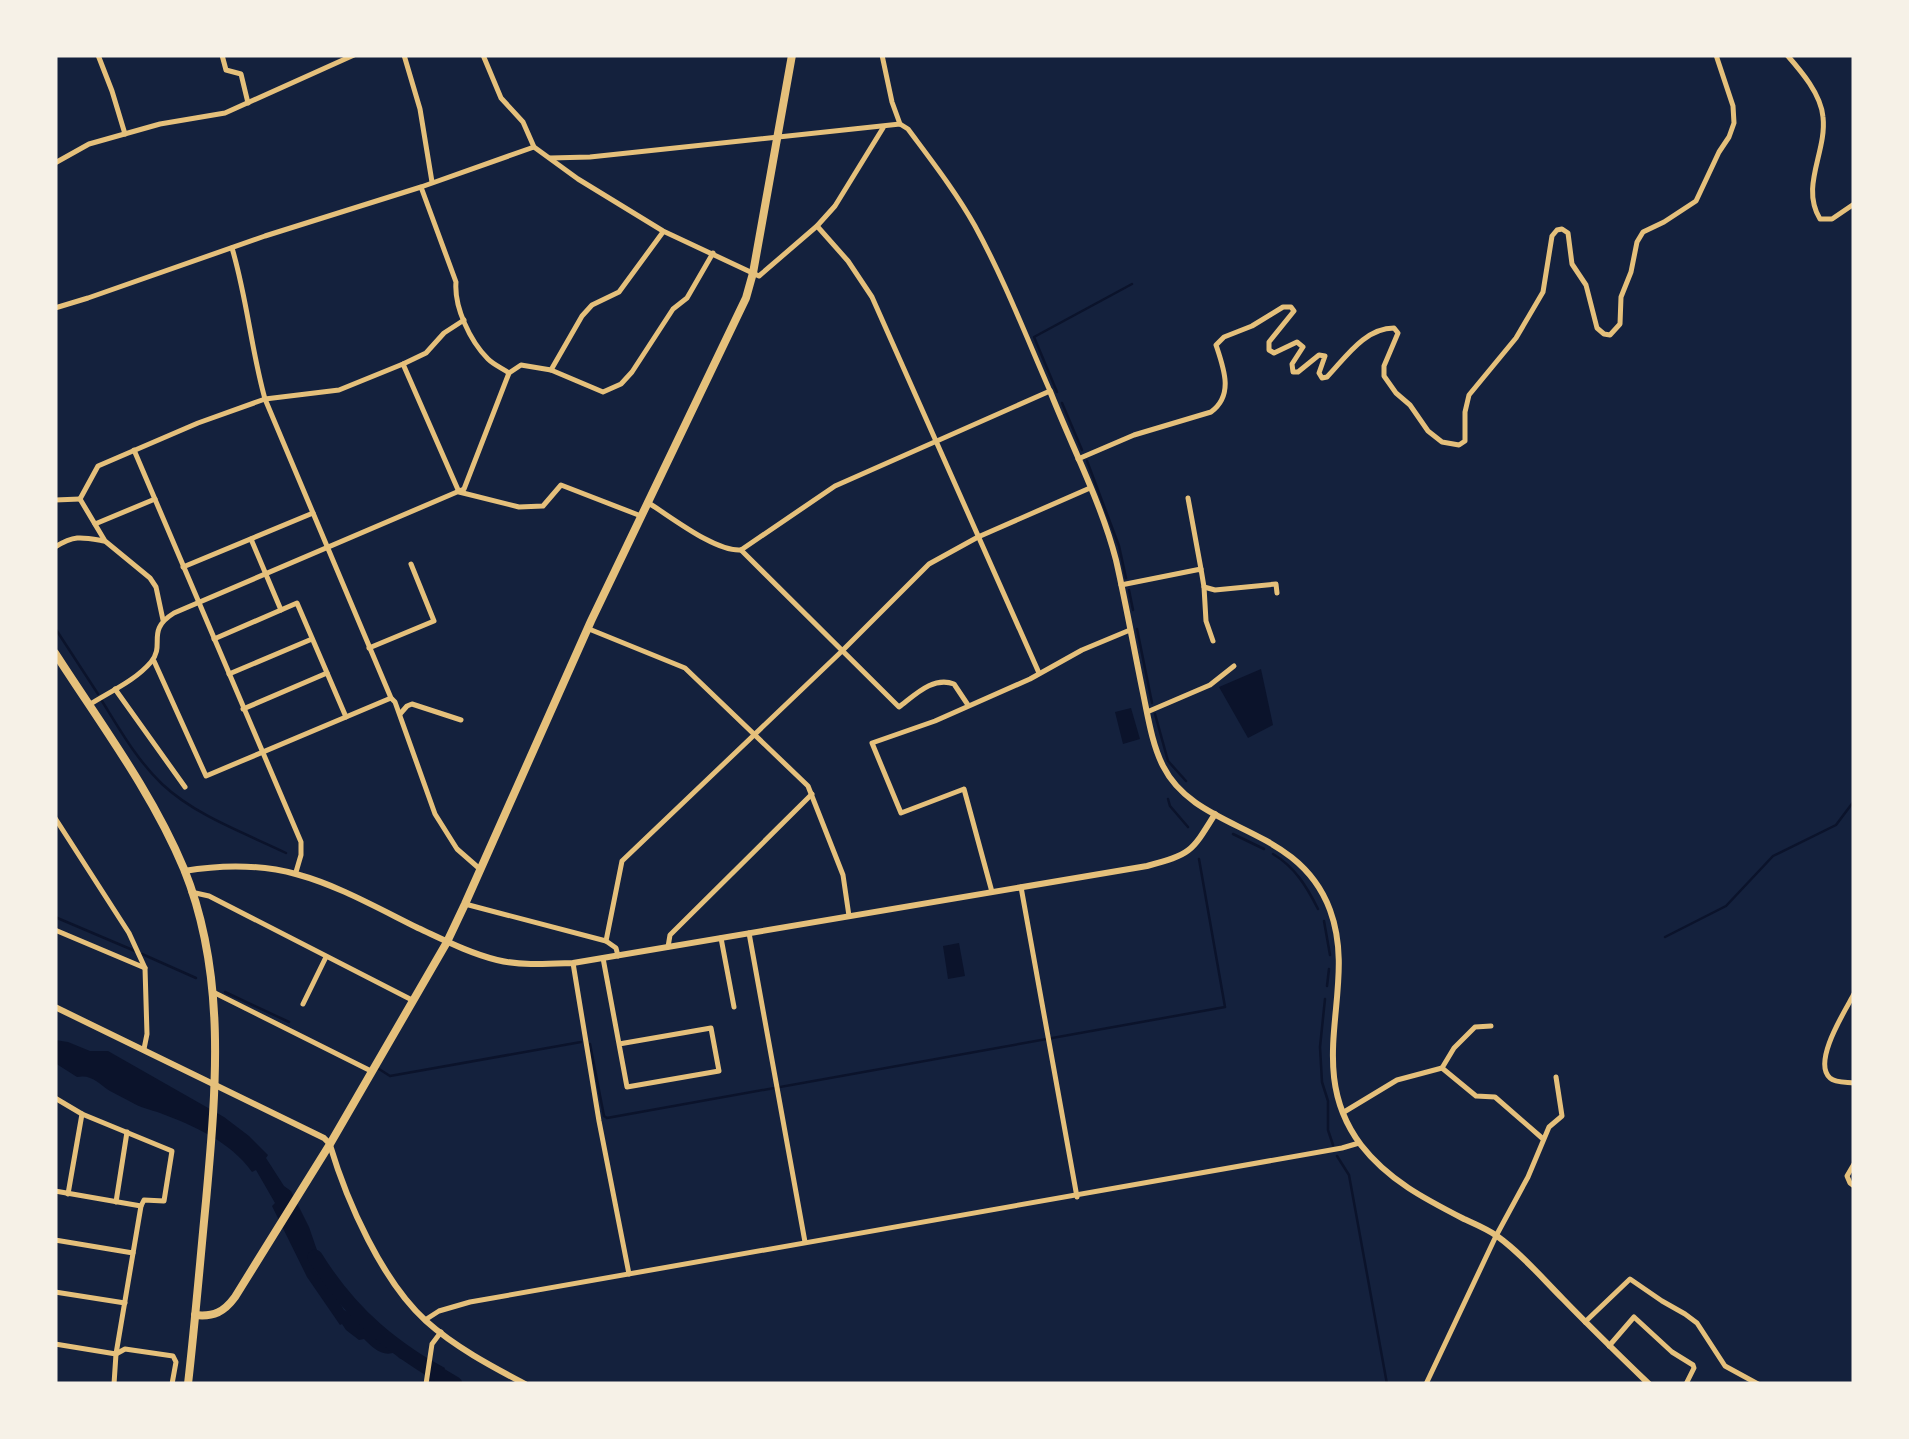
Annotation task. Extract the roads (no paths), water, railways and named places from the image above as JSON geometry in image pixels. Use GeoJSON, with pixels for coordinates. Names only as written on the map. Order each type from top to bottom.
{"type":"FeatureCollection","features":[{"type":"Feature","properties":{"kind":"main road"},"geometry":{"type":"LineString","coordinates":[[195,1315],[208,1317],[223,1312],[236,1297],[447,942],[640,516],[746,298],[792,55]]}},
{"type":"Feature","properties":{"kind":"main road"},"geometry":{"type":"LineString","coordinates":[[55,653],[136,776],[164,827],[184,871],[204,937],[216,1037],[188,1384]]}},
{"type":"Feature","properties":{"kind":"street"},"geometry":{"type":"LineString","coordinates":[[98,55],[124,134]]}},
{"type":"Feature","properties":{"kind":"street"},"geometry":{"type":"LineString","coordinates":[[222,55],[226,70],[241,74],[248,103]]}},
{"type":"Feature","properties":{"kind":"street"},"geometry":{"type":"LineString","coordinates":[[55,163],[89,144],[160,124],[224,113],[354,55]]}},
{"type":"Feature","properties":{"kind":"street"},"geometry":{"type":"LineString","coordinates":[[404,55],[420,110],[432,182]]}},
{"type":"Feature","properties":{"kind":"street"},"geometry":{"type":"LineString","coordinates":[[483,55],[501,98],[523,122],[534,147],[578,180],[664,231],[759,276],[835,206],[882,128]]}},
{"type":"Feature","properties":{"kind":"street"},"geometry":{"type":"LineString","coordinates":[[882,55],[900,124],[942,174],[974,224],[1004,283],[1090,488],[1115,557],[1156,751],[1172,780],[1192,799],[1283,850],[1307,869],[1322,890],[1331,913],[1340,962],[1333,1075],[1359,1143],[1411,1191],[1496,1236],[1524,1259],[1649,1384]]}},
{"type":"Feature","properties":{"kind":"street"},"geometry":{"type":"LineString","coordinates":[[1078,459],[1134,434],[1220,406],[1226,388],[1216,345],[1283,306],[1294,311],[1270,342],[1269,350],[1274,353],[1297,342],[1303,347],[1292,364],[1293,372],[1320,355],[1325,356],[1319,373],[1322,378],[1375,331],[1394,328],[1398,333],[1384,366],[1384,376],[1428,431],[1442,442],[1458,446],[1465,441],[1469,395],[1516,338],[1542,292],[1552,236],[1557,230],[1568,233],[1572,264],[1586,286],[1597,328],[1610,335],[1616,331],[1621,296],[1637,242],[1643,232],[1696,201],[1734,123],[1733,106],[1716,55]]}},
{"type":"Feature","properties":{"kind":"street"},"geometry":{"type":"LineString","coordinates":[[1786,55],[1808,82],[1823,116],[1823,135],[1813,178],[1816,212],[1820,220],[1832,219],[1854,204]]}},
{"type":"Feature","properties":{"kind":"street"},"geometry":{"type":"LineString","coordinates":[[550,158],[900,124]]}},
{"type":"Feature","properties":{"kind":"street"},"geometry":{"type":"LineString","coordinates":[[55,308],[534,147]]}},
{"type":"Feature","properties":{"kind":"street"},"geometry":{"type":"LineString","coordinates":[[421,187],[456,282],[464,320],[490,362],[510,372]]}},
{"type":"Feature","properties":{"kind":"street"},"geometry":{"type":"LineString","coordinates":[[817,226],[872,297],[1039,673]]}},
{"type":"Feature","properties":{"kind":"street"},"geometry":{"type":"LineString","coordinates":[[551,370],[582,316],[592,305],[620,292],[664,231]]}},
{"type":"Feature","properties":{"kind":"street"},"geometry":{"type":"LineString","coordinates":[[232,248],[266,399],[400,714],[435,814],[457,849],[481,870]]}},
{"type":"Feature","properties":{"kind":"street"},"geometry":{"type":"LineString","coordinates":[[89,705],[153,660],[157,628],[163,620],[459,492],[464,488],[510,372],[520,365],[551,370],[603,392],[621,384],[673,308],[687,298],[712,253]]}},
{"type":"Feature","properties":{"kind":"street"},"geometry":{"type":"LineString","coordinates":[[80,498],[98,466],[266,399],[338,390],[426,353],[444,333],[464,320]]}},
{"type":"Feature","properties":{"kind":"street"},"geometry":{"type":"LineString","coordinates":[[403,364],[459,492]]}},
{"type":"Feature","properties":{"kind":"street"},"geometry":{"type":"LineString","coordinates":[[648,502],[720,547],[735,552],[835,486],[1050,392]]}},
{"type":"Feature","properties":{"kind":"street"},"geometry":{"type":"LineString","coordinates":[[134,450],[301,842],[296,872]]}},
{"type":"Feature","properties":{"kind":"street"},"geometry":{"type":"LineString","coordinates":[[459,492],[519,507],[543,506],[561,485],[640,516]]}},
{"type":"Feature","properties":{"kind":"street"},"geometry":{"type":"LineString","coordinates":[[606,941],[622,861],[842,652],[928,564],[978,537],[1090,488]]}},
{"type":"Feature","properties":{"kind":"street"},"geometry":{"type":"LineString","coordinates":[[55,500],[80,498]]}},
{"type":"Feature","properties":{"kind":"street"},"geometry":{"type":"LineString","coordinates":[[80,498],[106,541],[150,578],[163,620]]}},
{"type":"Feature","properties":{"kind":"street"},"geometry":{"type":"LineString","coordinates":[[1188,498],[1212,641]]}},
{"type":"Feature","properties":{"kind":"street"},"geometry":{"type":"LineString","coordinates":[[95,524],[155,499]]}},
{"type":"Feature","properties":{"kind":"street"},"geometry":{"type":"LineString","coordinates":[[184,567],[313,512]]}},
{"type":"Feature","properties":{"kind":"street"},"geometry":{"type":"LineString","coordinates":[[55,548],[80,536],[106,541]]}},
{"type":"Feature","properties":{"kind":"street"},"geometry":{"type":"LineString","coordinates":[[251,538],[281,610]]}},
{"type":"Feature","properties":{"kind":"street"},"geometry":{"type":"LineString","coordinates":[[741,550],[898,707],[920,690],[943,681],[954,684],[968,706]]}},
{"type":"Feature","properties":{"kind":"street"},"geometry":{"type":"LineString","coordinates":[[370,648],[434,621],[410,564]]}},
{"type":"Feature","properties":{"kind":"street"},"geometry":{"type":"LineString","coordinates":[[1121,585],[1201,569]]}},
{"type":"Feature","properties":{"kind":"street"},"geometry":{"type":"LineString","coordinates":[[1204,587],[1214,590],[1276,584],[1276,594]]}},
{"type":"Feature","properties":{"kind":"street"},"geometry":{"type":"LineString","coordinates":[[214,639],[297,603],[346,717]]}},
{"type":"Feature","properties":{"kind":"street"},"geometry":{"type":"LineString","coordinates":[[588,628],[685,668],[808,786],[843,875],[849,916]]}},
{"type":"Feature","properties":{"kind":"street"},"geometry":{"type":"LineString","coordinates":[[992,892],[964,789],[902,813],[872,742],[935,721],[1130,630]]}},
{"type":"Feature","properties":{"kind":"street"},"geometry":{"type":"LineString","coordinates":[[229,674],[312,639]]}},
{"type":"Feature","properties":{"kind":"street"},"geometry":{"type":"LineString","coordinates":[[153,660],[206,776],[391,698]]}},
{"type":"Feature","properties":{"kind":"street"},"geometry":{"type":"LineString","coordinates":[[1147,712],[1210,685],[1234,666]]}},
{"type":"Feature","properties":{"kind":"street"},"geometry":{"type":"LineString","coordinates":[[244,710],[327,673]]}},
{"type":"Feature","properties":{"kind":"street"},"geometry":{"type":"LineString","coordinates":[[115,688],[185,787]]}},
{"type":"Feature","properties":{"kind":"street"},"geometry":{"type":"LineString","coordinates":[[400,714],[412,704],[461,720]]}},
{"type":"Feature","properties":{"kind":"street"},"geometry":{"type":"LineString","coordinates":[[668,947],[670,935],[812,794]]}},
{"type":"Feature","properties":{"kind":"street"},"geometry":{"type":"LineString","coordinates":[[184,871],[242,866],[296,872],[339,888],[447,942],[498,960],[573,963],[1147,866],[1184,855],[1215,814]]}},
{"type":"Feature","properties":{"kind":"street"},"geometry":{"type":"LineString","coordinates":[[55,818],[142,958],[147,1034],[143,1051]]}},
{"type":"Feature","properties":{"kind":"street"},"geometry":{"type":"LineString","coordinates":[[1022,887],[1077,1197]]}},
{"type":"Feature","properties":{"kind":"street"},"geometry":{"type":"LineString","coordinates":[[191,892],[209,896],[412,1000]]}},
{"type":"Feature","properties":{"kind":"street"},"geometry":{"type":"LineString","coordinates":[[465,904],[606,941],[616,948],[618,956]]}},
{"type":"Feature","properties":{"kind":"street"},"geometry":{"type":"LineString","coordinates":[[55,930],[145,968]]}},
{"type":"Feature","properties":{"kind":"street"},"geometry":{"type":"LineString","coordinates":[[749,934],[805,1242]]}},
{"type":"Feature","properties":{"kind":"street"},"geometry":{"type":"LineString","coordinates":[[721,938],[734,1008]]}},
{"type":"Feature","properties":{"kind":"street"},"geometry":{"type":"LineString","coordinates":[[303,1004],[326,957]]}},
{"type":"Feature","properties":{"kind":"street"},"geometry":{"type":"LineString","coordinates":[[603,958],[619,1044],[627,1087],[719,1071],[711,1028],[619,1044]]}},
{"type":"Feature","properties":{"kind":"street"},"geometry":{"type":"LineString","coordinates":[[573,963],[629,1274]]}},
{"type":"Feature","properties":{"kind":"street"},"geometry":{"type":"LineString","coordinates":[[212,992],[371,1071]]}},
{"type":"Feature","properties":{"kind":"street"},"geometry":{"type":"LineString","coordinates":[[1854,994],[1823,1063],[1827,1076],[1834,1081],[1854,1082]]}},
{"type":"Feature","properties":{"kind":"street"},"geometry":{"type":"LineString","coordinates":[[55,1007],[214,1090],[324,1138],[330,1144],[348,1197],[388,1275],[441,1332],[525,1384]]}},
{"type":"Feature","properties":{"kind":"street"},"geometry":{"type":"LineString","coordinates":[[1344,1112],[1396,1080],[1442,1068],[1454,1048],[1475,1027],[1491,1026]]}},
{"type":"Feature","properties":{"kind":"street"},"geometry":{"type":"LineString","coordinates":[[1442,1068],[1476,1096],[1495,1097],[1544,1140]]}},
{"type":"Feature","properties":{"kind":"street"},"geometry":{"type":"LineString","coordinates":[[1426,1384],[1549,1128],[1562,1116],[1556,1078]]}},
{"type":"Feature","properties":{"kind":"street"},"geometry":{"type":"LineString","coordinates":[[55,1098],[82,1114],[172,1151],[164,1201],[144,1200],[141,1206],[114,1384]]}},
{"type":"Feature","properties":{"kind":"street"},"geometry":{"type":"LineString","coordinates":[[68,1194],[82,1114]]}},
{"type":"Feature","properties":{"kind":"street"},"geometry":{"type":"LineString","coordinates":[[116,1202],[128,1132]]}},
{"type":"Feature","properties":{"kind":"street"},"geometry":{"type":"LineString","coordinates":[[426,1320],[439,1311],[470,1302],[1077,1197],[1359,1143]]}},
{"type":"Feature","properties":{"kind":"street"},"geometry":{"type":"LineString","coordinates":[[1854,1164],[1847,1176],[1854,1186]]}},
{"type":"Feature","properties":{"kind":"street"},"geometry":{"type":"LineString","coordinates":[[55,1191],[141,1206]]}},
{"type":"Feature","properties":{"kind":"street"},"geometry":{"type":"LineString","coordinates":[[55,1240],[133,1253]]}},
{"type":"Feature","properties":{"kind":"street"},"geometry":{"type":"LineString","coordinates":[[1585,1322],[1630,1279],[1697,1323],[1724,1366],[1758,1384]]}},
{"type":"Feature","properties":{"kind":"street"},"geometry":{"type":"LineString","coordinates":[[55,1292],[125,1304]]}},
{"type":"Feature","properties":{"kind":"street"},"geometry":{"type":"LineString","coordinates":[[1609,1346],[1634,1317],[1672,1352],[1693,1364],[1686,1384]]}},
{"type":"Feature","properties":{"kind":"street"},"geometry":{"type":"LineString","coordinates":[[426,1384],[432,1344],[441,1332]]}},
{"type":"Feature","properties":{"kind":"street"},"geometry":{"type":"LineString","coordinates":[[55,1344],[116,1354],[126,1349],[173,1356],[176,1362],[172,1384]]}},
{"type":"Feature","properties":{"kind":"water"},"geometry":{"type":"Polygon","coordinates":[[[1261,669],[1273,725],[1248,738],[1219,687],[1261,669]]]}},
{"type":"Feature","properties":{"kind":"water"},"geometry":{"type":"Polygon","coordinates":[[[1131,708],[1140,739],[1123,744],[1115,712],[1131,708]]]}},
{"type":"Feature","properties":{"kind":"water"},"geometry":{"type":"Polygon","coordinates":[[[959,943],[965,976],[948,979],[943,946],[959,943]]]}},
{"type":"Feature","properties":{"kind":"water"},"geometry":{"type":"Polygon","coordinates":[[[55,1040],[90,1051],[108,1051],[224,1117],[249,1136],[268,1155],[266,1158],[291,1191],[309,1227],[329,1285],[344,1310],[373,1324],[401,1346],[400,1353],[418,1353],[445,1368],[437,1384],[432,1384],[422,1368],[399,1358],[395,1352],[378,1351],[340,1325],[307,1277],[256,1170],[252,1172],[222,1143],[198,1129],[138,1105],[95,1080],[77,1077],[55,1063],[55,1040]]]}},
{"type":"Feature","properties":{"kind":"waterway"},"geometry":{"type":"LineString","coordinates":[[1057,392],[1034,337],[1132,284]]}},
{"type":"Feature","properties":{"kind":"waterway"},"geometry":{"type":"LineString","coordinates":[[1062,403],[1082,450]]}},
{"type":"Feature","properties":{"kind":"waterway"},"geometry":{"type":"LineString","coordinates":[[1087,461],[1119,546],[1126,578]]}},
{"type":"Feature","properties":{"kind":"waterway"},"geometry":{"type":"LineString","coordinates":[[1129,590],[1133,610]]}},
{"type":"Feature","properties":{"kind":"waterway"},"geometry":{"type":"LineString","coordinates":[[55,628],[98,694]]}},
{"type":"Feature","properties":{"kind":"waterway"},"geometry":{"type":"LineString","coordinates":[[1137,629],[1152,703]]}},
{"type":"Feature","properties":{"kind":"waterway"},"geometry":{"type":"LineString","coordinates":[[102,701],[145,765],[175,795],[221,823],[286,853]]}},
{"type":"Feature","properties":{"kind":"waterway"},"geometry":{"type":"LineString","coordinates":[[1155,714],[1168,761],[1186,781]]}},
{"type":"Feature","properties":{"kind":"waterway"},"geometry":{"type":"LineString","coordinates":[[1168,799],[1188,827]]}},
{"type":"Feature","properties":{"kind":"waterway"},"geometry":{"type":"LineString","coordinates":[[1665,937],[1726,906],[1773,856],[1836,825],[1854,801]]}},
{"type":"Feature","properties":{"kind":"waterway"},"geometry":{"type":"LineString","coordinates":[[1233,834],[1264,849]]}},
{"type":"Feature","properties":{"kind":"waterway"},"geometry":{"type":"LineString","coordinates":[[1273,854],[1300,878],[1318,909]]}},
{"type":"Feature","properties":{"kind":"waterway"},"geometry":{"type":"LineString","coordinates":[[590,1044],[607,1118],[1225,1007],[1199,859]]}},
{"type":"Feature","properties":{"kind":"waterway"},"geometry":{"type":"LineString","coordinates":[[55,917],[135,951]]}},
{"type":"Feature","properties":{"kind":"waterway"},"geometry":{"type":"LineString","coordinates":[[1324,921],[1330,955]]}},
{"type":"Feature","properties":{"kind":"waterway"},"geometry":{"type":"LineString","coordinates":[[142,954],[196,978]]}},
{"type":"Feature","properties":{"kind":"waterway"},"geometry":{"type":"LineString","coordinates":[[1327,986],[1329,969]]}},
{"type":"Feature","properties":{"kind":"waterway"},"geometry":{"type":"LineString","coordinates":[[225,992],[289,1022]]}},
{"type":"Feature","properties":{"kind":"waterway"},"geometry":{"type":"LineString","coordinates":[[1325,999],[1320,1047],[1333,1145]]}},
{"type":"Feature","properties":{"kind":"waterway"},"geometry":{"type":"LineString","coordinates":[[379,1069],[390,1076],[581,1042]]}},
{"type":"Feature","properties":{"kind":"waterway"},"geometry":{"type":"LineString","coordinates":[[1337,1156],[1349,1175],[1387,1384]]}},
{"type":"Feature","properties":{"kind":"waterway"},"geometry":{"type":"LineString","coordinates":[[315,1257],[344,1298],[376,1330],[455,1384]]}}]}
